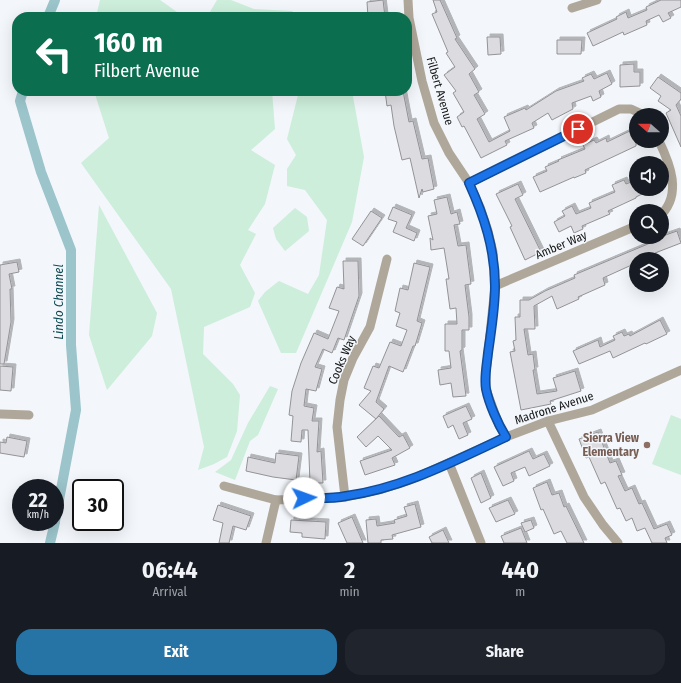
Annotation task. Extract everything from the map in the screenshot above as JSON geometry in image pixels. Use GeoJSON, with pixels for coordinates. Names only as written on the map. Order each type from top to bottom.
{"type":"FeatureCollection","features":[{"type":"Feature","properties":{"kind":"street","name":"Filbert Avenue"},"geometry":{"type":"LineString","coordinates":[[408,0],[409,12]]}},
{"type":"Feature","properties":{"kind":"street"},"geometry":{"type":"LineString","coordinates":[[572,8],[597,0]]}},
{"type":"Feature","properties":{"kind":"street","name":"Filbert Avenue"},"geometry":{"type":"LineString","coordinates":[[412,32],[434,123],[449,153],[469,183],[480,207],[493,252],[495,286],[486,373],[486,389],[499,425],[506,437]]}},
{"type":"Feature","properties":{"kind":"street"},"geometry":{"type":"LineString","coordinates":[[469,183],[619,109],[629,110]]}},
{"type":"Feature","properties":{"kind":"street"},"geometry":{"type":"LineString","coordinates":[[662,148],[678,182],[678,196],[669,209]]}},
{"type":"Feature","properties":{"kind":"street","name":"Amber Way"},"geometry":{"type":"LineString","coordinates":[[495,286],[629,229]]}},
{"type":"Feature","properties":{"kind":"street","name":"Cooks Way"},"geometry":{"type":"LineString","coordinates":[[346,497],[337,427],[340,400],[344,380],[370,327],[387,259]]}},
{"type":"Feature","properties":{"kind":"street","name":"Madrone Avenue"},"geometry":{"type":"LineString","coordinates":[[224,486],[276,500],[346,497],[382,489],[449,464],[506,437],[548,422],[592,410],[681,370]]}},
{"type":"Feature","properties":{"kind":"street"},"geometry":{"type":"LineString","coordinates":[[0,414],[29,415]]}},
{"type":"Feature","properties":{"kind":"street"},"geometry":{"type":"LineString","coordinates":[[548,422],[584,497],[603,525],[618,543]]}},
{"type":"Feature","properties":{"kind":"street"},"geometry":{"type":"LineString","coordinates":[[449,464],[481,543]]}},
{"type":"Feature","properties":{"kind":"street"},"geometry":{"type":"LineString","coordinates":[[266,543],[276,500]]}},
{"type":"Feature","properties":{"kind":"green space"},"geometry":{"type":"Polygon","coordinates":[[[100,0],[160,0],[177,12],[97,12],[100,0]]]}},
{"type":"Feature","properties":{"kind":"green space"},"geometry":{"type":"Polygon","coordinates":[[[217,0],[231,0],[254,9],[293,12],[210,12],[217,0]]]}},
{"type":"Feature","properties":{"kind":"green space"},"geometry":{"type":"Polygon","coordinates":[[[96,96],[272,96],[275,129],[251,150],[275,165],[265,204],[248,230],[256,234],[240,265],[255,293],[250,307],[204,327],[203,354],[233,384],[240,395],[237,431],[227,457],[198,470],[204,447],[171,289],[81,163],[109,138],[96,96]]]}},
{"type":"Feature","properties":{"kind":"green space"},"geometry":{"type":"Polygon","coordinates":[[[298,96],[353,96],[364,157],[352,222],[296,353],[281,353],[258,301],[265,292],[279,281],[308,294],[319,275],[327,220],[305,190],[287,186],[287,169],[296,155],[287,139],[298,96]]]}},
{"type":"Feature","properties":{"kind":"green space"},"geometry":{"type":"Polygon","coordinates":[[[99,205],[157,313],[152,336],[107,390],[89,335],[99,205]]]}},
{"type":"Feature","properties":{"kind":"green space"},"geometry":{"type":"Polygon","coordinates":[[[295,208],[307,217],[309,231],[285,251],[276,239],[273,228],[295,208]]]}},
{"type":"Feature","properties":{"kind":"green space"},"geometry":{"type":"Polygon","coordinates":[[[270,386],[278,389],[258,435],[250,441],[235,480],[215,472],[231,460],[248,423],[270,386]]]}},
{"type":"Feature","properties":{"kind":"green space"},"geometry":{"type":"Polygon","coordinates":[[[671,415],[681,419],[681,475],[652,464],[671,415]]]}},
{"type":"Feature","properties":{"kind":"building"},"geometry":{"type":"Polygon","coordinates":[[[383,0],[384,12],[368,12],[367,2],[383,0]]]}},
{"type":"Feature","properties":{"kind":"building"},"geometry":{"type":"Polygon","coordinates":[[[433,0],[440,0],[457,38],[455,39],[475,69],[469,74],[479,92],[474,95],[485,114],[477,119],[489,142],[510,131],[504,117],[525,108],[526,110],[556,91],[584,81],[582,78],[591,74],[594,79],[607,73],[612,84],[599,91],[601,97],[593,101],[591,96],[572,103],[573,109],[552,120],[548,113],[532,123],[534,128],[505,141],[507,145],[481,158],[464,126],[462,127],[457,117],[464,112],[453,93],[456,91],[444,75],[455,67],[446,53],[448,52],[432,14],[437,12],[433,0]]]}},
{"type":"Feature","properties":{"kind":"building"},"geometry":{"type":"Polygon","coordinates":[[[661,0],[681,0],[681,7],[668,13],[671,18],[663,22],[659,15],[646,21],[647,25],[624,35],[623,32],[593,46],[587,33],[617,19],[616,17],[626,12],[628,18],[647,10],[646,7],[661,0]]]}},
{"type":"Feature","properties":{"kind":"building"},"geometry":{"type":"Polygon","coordinates":[[[487,37],[500,37],[501,54],[488,55],[487,37]]]}},
{"type":"Feature","properties":{"kind":"building"},"geometry":{"type":"Polygon","coordinates":[[[557,40],[582,40],[581,54],[557,54],[557,40]]]}},
{"type":"Feature","properties":{"kind":"building"},"geometry":{"type":"Polygon","coordinates":[[[634,64],[634,72],[640,72],[640,86],[620,87],[620,65],[634,64]]]}},
{"type":"Feature","properties":{"kind":"building"},"geometry":{"type":"Polygon","coordinates":[[[658,77],[681,93],[681,99],[676,105],[681,116],[681,147],[669,120],[669,111],[671,110],[658,101],[661,96],[650,88],[658,77]]]}},
{"type":"Feature","properties":{"kind":"building"},"geometry":{"type":"Polygon","coordinates":[[[386,96],[404,96],[409,122],[413,121],[422,159],[428,158],[434,189],[423,192],[422,189],[419,198],[410,158],[402,160],[391,105],[387,106],[386,96]]]}},
{"type":"Feature","properties":{"kind":"building"},"geometry":{"type":"Polygon","coordinates":[[[629,131],[629,148],[632,148],[585,170],[586,173],[540,192],[533,177],[547,171],[545,167],[585,149],[583,145],[594,140],[596,143],[606,138],[607,142],[629,131]]]}},
{"type":"Feature","properties":{"kind":"building"},"geometry":{"type":"Polygon","coordinates":[[[624,180],[626,184],[629,183],[629,196],[638,196],[608,211],[610,214],[582,226],[583,229],[574,233],[571,226],[559,232],[554,222],[565,216],[562,211],[572,206],[576,214],[591,208],[589,203],[615,192],[612,185],[624,180]]]}},
{"type":"Feature","properties":{"kind":"building"},"geometry":{"type":"Polygon","coordinates":[[[518,184],[523,195],[515,199],[541,252],[525,260],[510,227],[512,226],[496,194],[518,184]]]}},
{"type":"Feature","properties":{"kind":"building"},"geometry":{"type":"Polygon","coordinates":[[[447,197],[451,214],[457,212],[460,224],[454,225],[458,246],[466,245],[471,284],[465,285],[469,330],[462,330],[462,350],[460,351],[466,396],[453,397],[451,383],[440,385],[438,370],[451,368],[449,351],[445,351],[445,324],[457,324],[456,308],[450,309],[446,279],[449,279],[444,248],[431,250],[430,238],[433,240],[428,216],[437,214],[434,200],[447,197]]]}},
{"type":"Feature","properties":{"kind":"building"},"geometry":{"type":"Polygon","coordinates":[[[393,207],[412,215],[406,228],[417,233],[414,241],[393,232],[397,222],[388,219],[393,207]]]}},
{"type":"Feature","properties":{"kind":"building"},"geometry":{"type":"Polygon","coordinates":[[[371,211],[382,218],[363,246],[352,239],[371,211]]]}},
{"type":"Feature","properties":{"kind":"building"},"geometry":{"type":"Polygon","coordinates":[[[677,231],[681,243],[658,252],[629,252],[629,266],[603,278],[605,285],[578,297],[579,299],[557,309],[552,296],[534,306],[535,329],[524,329],[528,355],[533,354],[535,370],[533,370],[537,394],[557,391],[553,378],[575,371],[581,391],[550,401],[551,404],[521,410],[510,352],[515,351],[513,341],[516,340],[515,317],[520,317],[520,300],[529,300],[545,291],[575,278],[574,275],[648,244],[669,244],[669,234],[677,231]]]}},
{"type":"Feature","properties":{"kind":"building"},"geometry":{"type":"Polygon","coordinates":[[[343,261],[358,261],[359,296],[344,340],[338,338],[332,353],[323,349],[315,367],[322,369],[316,391],[306,389],[304,406],[314,408],[312,421],[319,421],[317,452],[321,451],[323,483],[310,483],[308,430],[302,430],[301,442],[291,441],[293,416],[289,415],[292,391],[301,363],[314,333],[328,339],[339,311],[329,308],[337,287],[344,289],[343,261]]]}},
{"type":"Feature","properties":{"kind":"building"},"geometry":{"type":"Polygon","coordinates":[[[17,262],[19,272],[9,274],[12,289],[10,289],[11,322],[4,364],[0,364],[0,265],[17,262]]]}},
{"type":"Feature","properties":{"kind":"building"},"geometry":{"type":"Polygon","coordinates":[[[414,263],[430,267],[417,321],[422,323],[415,346],[413,346],[403,372],[389,366],[376,402],[384,409],[376,419],[359,405],[371,391],[364,388],[373,366],[379,368],[390,342],[401,346],[407,330],[396,326],[400,313],[395,311],[400,288],[408,290],[414,263]]]}},
{"type":"Feature","properties":{"kind":"building"},"geometry":{"type":"Polygon","coordinates":[[[660,320],[667,334],[613,358],[610,351],[579,364],[573,351],[598,340],[600,347],[615,340],[613,336],[622,332],[624,336],[629,334],[630,336],[660,320]]]}},
{"type":"Feature","properties":{"kind":"building"},"geometry":{"type":"Polygon","coordinates":[[[0,366],[13,367],[11,391],[0,390],[0,366]]]}},
{"type":"Feature","properties":{"kind":"building"},"geometry":{"type":"Polygon","coordinates":[[[466,406],[472,419],[463,423],[468,435],[459,439],[453,425],[448,428],[443,416],[466,406]]]}},
{"type":"Feature","properties":{"kind":"building"},"geometry":{"type":"Polygon","coordinates":[[[379,416],[399,437],[403,435],[410,448],[392,458],[395,465],[365,475],[360,461],[392,450],[378,436],[366,447],[357,437],[379,416]]]}},
{"type":"Feature","properties":{"kind":"building"},"geometry":{"type":"Polygon","coordinates":[[[598,432],[610,463],[616,461],[622,475],[618,476],[625,491],[632,488],[639,504],[642,503],[654,529],[667,524],[672,535],[665,538],[667,543],[652,543],[645,528],[637,531],[632,518],[626,521],[620,508],[617,509],[605,482],[601,484],[589,457],[586,458],[579,439],[598,432]]]}},
{"type":"Feature","properties":{"kind":"building"},"geometry":{"type":"Polygon","coordinates":[[[7,437],[27,441],[24,457],[0,453],[0,442],[6,443],[7,437]]]}},
{"type":"Feature","properties":{"kind":"building"},"geometry":{"type":"Polygon","coordinates":[[[529,451],[533,459],[544,454],[550,466],[529,476],[525,467],[511,473],[514,481],[503,486],[494,467],[529,451]]]}},
{"type":"Feature","properties":{"kind":"building"},"geometry":{"type":"Polygon","coordinates":[[[276,453],[299,456],[296,480],[246,471],[248,457],[275,463],[276,453]]]}},
{"type":"Feature","properties":{"kind":"building"},"geometry":{"type":"Polygon","coordinates":[[[481,473],[491,498],[481,503],[471,478],[481,473]]]}},
{"type":"Feature","properties":{"kind":"building"},"geometry":{"type":"Polygon","coordinates":[[[547,482],[552,495],[559,493],[564,507],[566,506],[584,543],[567,543],[561,531],[554,534],[543,509],[541,510],[533,488],[547,482]]]}},
{"type":"Feature","properties":{"kind":"building"},"geometry":{"type":"Polygon","coordinates":[[[508,500],[515,514],[496,522],[489,508],[508,500]]]}},
{"type":"Feature","properties":{"kind":"building"},"geometry":{"type":"Polygon","coordinates":[[[415,504],[421,527],[392,535],[393,539],[381,540],[381,543],[368,543],[366,520],[376,519],[377,526],[395,523],[394,520],[407,516],[404,507],[415,504]]]}},
{"type":"Feature","properties":{"kind":"building"},"geometry":{"type":"Polygon","coordinates":[[[218,505],[251,516],[246,530],[233,526],[229,543],[219,543],[223,523],[213,520],[218,505]]]}},
{"type":"Feature","properties":{"kind":"building"},"geometry":{"type":"Polygon","coordinates":[[[352,517],[363,543],[347,543],[338,523],[352,517]]]}},
{"type":"Feature","properties":{"kind":"building"},"geometry":{"type":"Polygon","coordinates":[[[291,520],[326,522],[325,539],[302,537],[302,533],[290,532],[291,520]]]}},
{"type":"Feature","properties":{"kind":"building"},"geometry":{"type":"Polygon","coordinates":[[[531,520],[534,528],[525,532],[521,523],[531,520]]]}},
{"type":"Feature","properties":{"kind":"building"},"geometry":{"type":"Polygon","coordinates":[[[521,528],[527,543],[504,543],[501,536],[521,528]]]}},
{"type":"Feature","properties":{"kind":"building"},"geometry":{"type":"Polygon","coordinates":[[[443,530],[449,543],[432,543],[429,537],[443,530]]]}},
{"type":"Feature","properties":{"kind":"waterway","name":"Lindo Channel"},"geometry":{"type":"LineString","coordinates":[[50,12],[55,0]]}},
{"type":"Feature","properties":{"kind":"waterway","name":"Lindo Channel"},"geometry":{"type":"LineString","coordinates":[[22,96],[20,101],[41,172],[71,250],[71,345],[76,410],[63,479]]}},
{"type":"Feature","properties":{"kind":"waterway","name":"Lindo Channel"},"geometry":{"type":"LineString","coordinates":[[50,543],[53,531]]}},
{"type":"Feature","properties":{"kind":"place","name":"Sierra View Elementary"},"geometry":{"type":"Point","coordinates":[647,445]}},
{"type":"Feature","properties":{"kind":"route"},"geometry":{"type":"LineString","coordinates":[[304,498],[346,497],[382,489],[410,480],[449,464],[506,437],[499,425],[486,389],[486,373],[495,286],[493,252],[480,207],[469,183],[578,129]]}}]}
